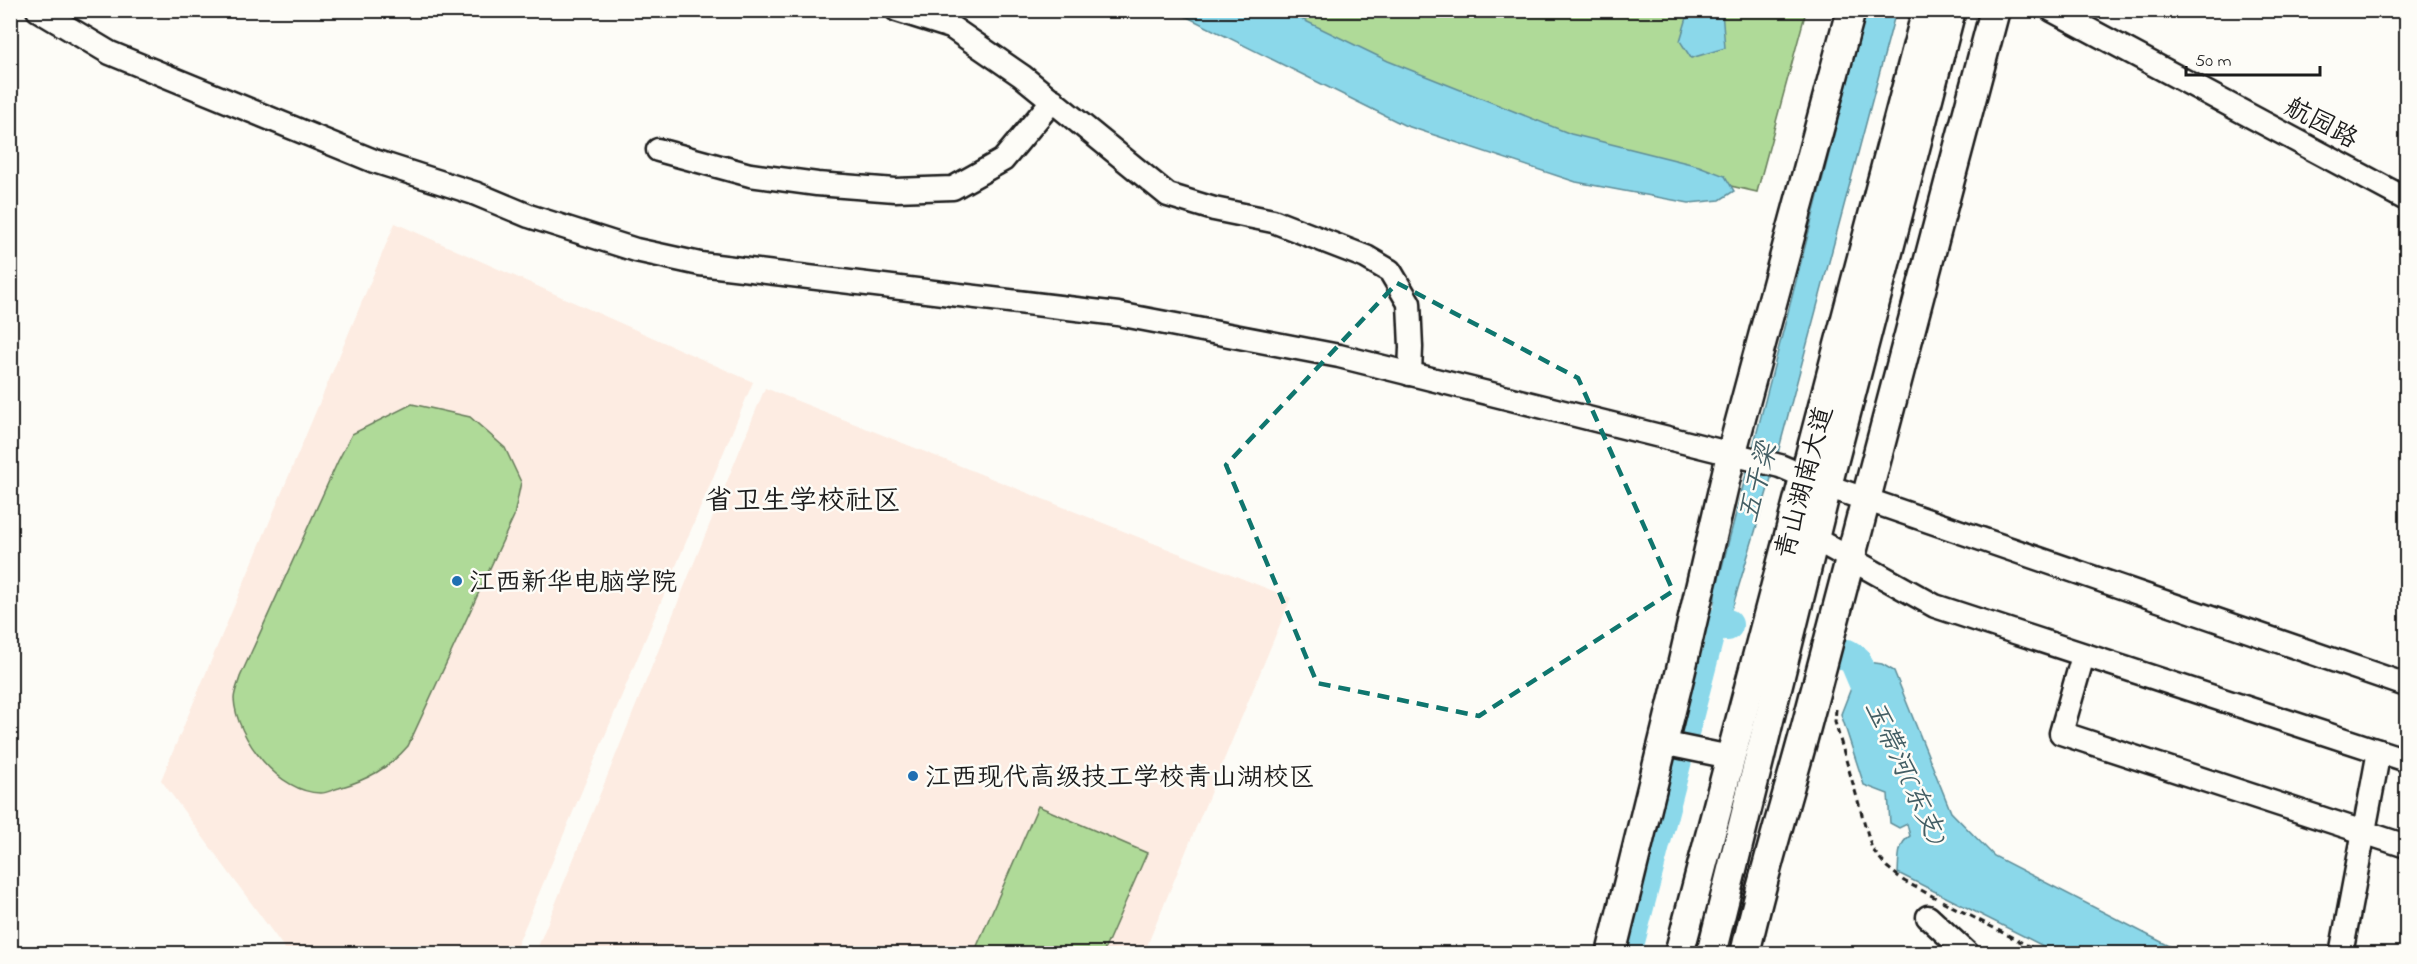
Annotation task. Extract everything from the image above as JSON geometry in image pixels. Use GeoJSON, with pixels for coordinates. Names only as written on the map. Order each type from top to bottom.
{"type":"FeatureCollection","features":[{"type":"Feature","properties":{"kind":"main road"},"geometry":{"type":"LineString","coordinates":[[1611,954],[1735,455],[1851,10]]}},
{"type":"Feature","properties":{"kind":"main road","name":"青山湖南大道"},"geometry":{"type":"LineString","coordinates":[[1711,954],[1738,838],[1815,539],[1804,476],[1927,10]]}},
{"type":"Feature","properties":{"kind":"main road","name":"青山湖南大道"},"geometry":{"type":"LineString","coordinates":[[1679,954],[1720,756],[1804,476],[1951,10]]}},
{"type":"Feature","properties":{"kind":"main road"},"geometry":{"type":"LineString","coordinates":[[1745,954],[1755,906],[1809,715],[1848,558],[1995,10]]}},
{"type":"Feature","properties":{"kind":"street"},"geometry":{"type":"LineString","coordinates":[[38,10],[110,53],[374,161],[474,193],[529,216],[636,250],[700,264],[1118,314],[1339,356],[1735,455],[1804,476],[1864,499],[2406,685]]}},
{"type":"Feature","properties":{"kind":"street"},"geometry":{"type":"LineString","coordinates":[[897,10],[951,27],[1053,100],[1168,195],[1214,209],[1273,220],[1366,257],[1390,271],[1409,303],[1412,347],[1410,374]]}},
{"type":"Feature","properties":{"kind":"street","name":"航园路"},"geometry":{"type":"LineString","coordinates":[[2052,10],[2406,199]]}},
{"type":"Feature","properties":{"kind":"street"},"geometry":{"type":"LineString","coordinates":[[658,150],[750,175],[817,184],[895,190],[953,188],[1002,160],[1053,100]]}},
{"type":"Feature","properties":{"kind":"street"},"geometry":{"type":"LineString","coordinates":[[1815,539],[1935,606],[2406,760]]}},
{"type":"Feature","properties":{"kind":"street"},"geometry":{"type":"LineString","coordinates":[[2083,656],[2061,733],[2406,846]]}},
{"type":"Feature","properties":{"kind":"street"},"geometry":{"type":"LineString","coordinates":[[1665,744],[1720,756]]}},
{"type":"Feature","properties":{"kind":"street"},"geometry":{"type":"LineString","coordinates":[[2341,954],[2379,752]]}},
{"type":"Feature","properties":{"kind":"street"},"geometry":{"type":"LineString","coordinates":[[1928,917],[1968,954]]}},
{"type":"Feature","properties":{"kind":"path"},"geometry":{"type":"LineString","coordinates":[[1837,702],[1835,722],[1872,849],[1904,881],[2044,954]]}},
{"type":"Feature","properties":{"kind":"highlighted area"},"geometry":{"type":"Polygon","coordinates":[[[1397,283],[1578,378],[1673,591],[1479,716],[1317,683],[1226,465],[1397,283]]]}},
{"type":"Feature","properties":{"kind":"shaded area","name":"江西新华电脑学院"},"geometry":{"type":"Polygon","coordinates":[[[395,223],[753,382],[514,953],[288,953],[161,780],[395,223]]]}},
{"type":"Feature","properties":{"kind":"shaded area","name":"江西现代高级技工学校青山湖校区"},"geometry":{"type":"Polygon","coordinates":[[[765,388],[1291,598],[1144,953],[535,954],[765,388]]]}},
{"type":"Feature","properties":{"kind":"green space"},"geometry":{"type":"Polygon","coordinates":[[[1225,11],[1806,11],[1757,192],[1430,117],[1225,11]]]}},
{"type":"Feature","properties":{"kind":"green space"},"geometry":{"type":"Polygon","coordinates":[[[412,404],[470,417],[505,448],[521,482],[514,516],[408,746],[385,767],[359,781],[323,793],[306,791],[276,774],[252,746],[237,714],[235,691],[352,434],[412,404]]]}},
{"type":"Feature","properties":{"kind":"green space"},"geometry":{"type":"Polygon","coordinates":[[[1038,806],[1147,853],[1103,953],[974,953],[1038,806]]]}},
{"type":"Feature","properties":{"kind":"water"},"geometry":{"type":"Polygon","coordinates":[[[1175,11],[1285,11],[1388,61],[1571,134],[1699,166],[1725,176],[1734,191],[1720,200],[1689,203],[1576,182],[1404,125],[1175,11]]]}},
{"type":"Feature","properties":{"kind":"water"},"geometry":{"type":"Polygon","coordinates":[[[1689,11],[1722,11],[1725,48],[1691,58],[1680,41],[1689,11]]]}},
{"type":"Feature","properties":{"kind":"water"},"geometry":{"type":"Polygon","coordinates":[[[1866,11],[1896,11],[1772,475],[1734,602],[1730,611],[1720,618],[1715,603],[1715,594],[1866,11]]]}},
{"type":"Feature","properties":{"kind":"water"},"geometry":{"type":"Polygon","coordinates":[[[1855,660],[1882,664],[1894,671],[1951,812],[1994,856],[2183,953],[2057,953],[1898,873],[1901,848],[1910,836],[1907,824],[1899,828],[1890,823],[1888,794],[1864,785],[1841,714],[1853,683],[1855,660]]]}},
{"type":"Feature","properties":{"kind":"waterway","name":"五干梁"},"geometry":{"type":"LineString","coordinates":[[1633,954],[1726,595]]}},
{"type":"Feature","properties":{"kind":"waterway","name":"玉带河(东支)"},"geometry":{"type":"LineString","coordinates":[[1718,624],[1727,625]]}},
{"type":"Feature","properties":{"kind":"waterway","name":"玉带河(东支)"},"geometry":{"type":"LineString","coordinates":[[1847,655],[1855,660],[1872,700]]}},
{"type":"Feature","properties":{"kind":"place","name":"江西新华电脑学院"},"geometry":{"type":"Point","coordinates":[457,581]}},
{"type":"Feature","properties":{"kind":"place","name":"江西现代高级技工学校青山湖校区"},"geometry":{"type":"Point","coordinates":[913,776]}},
{"type":"Feature","properties":{"kind":"district","name":"省卫生学校社区"},"geometry":{"type":"Point","coordinates":[803,499]}}]}
